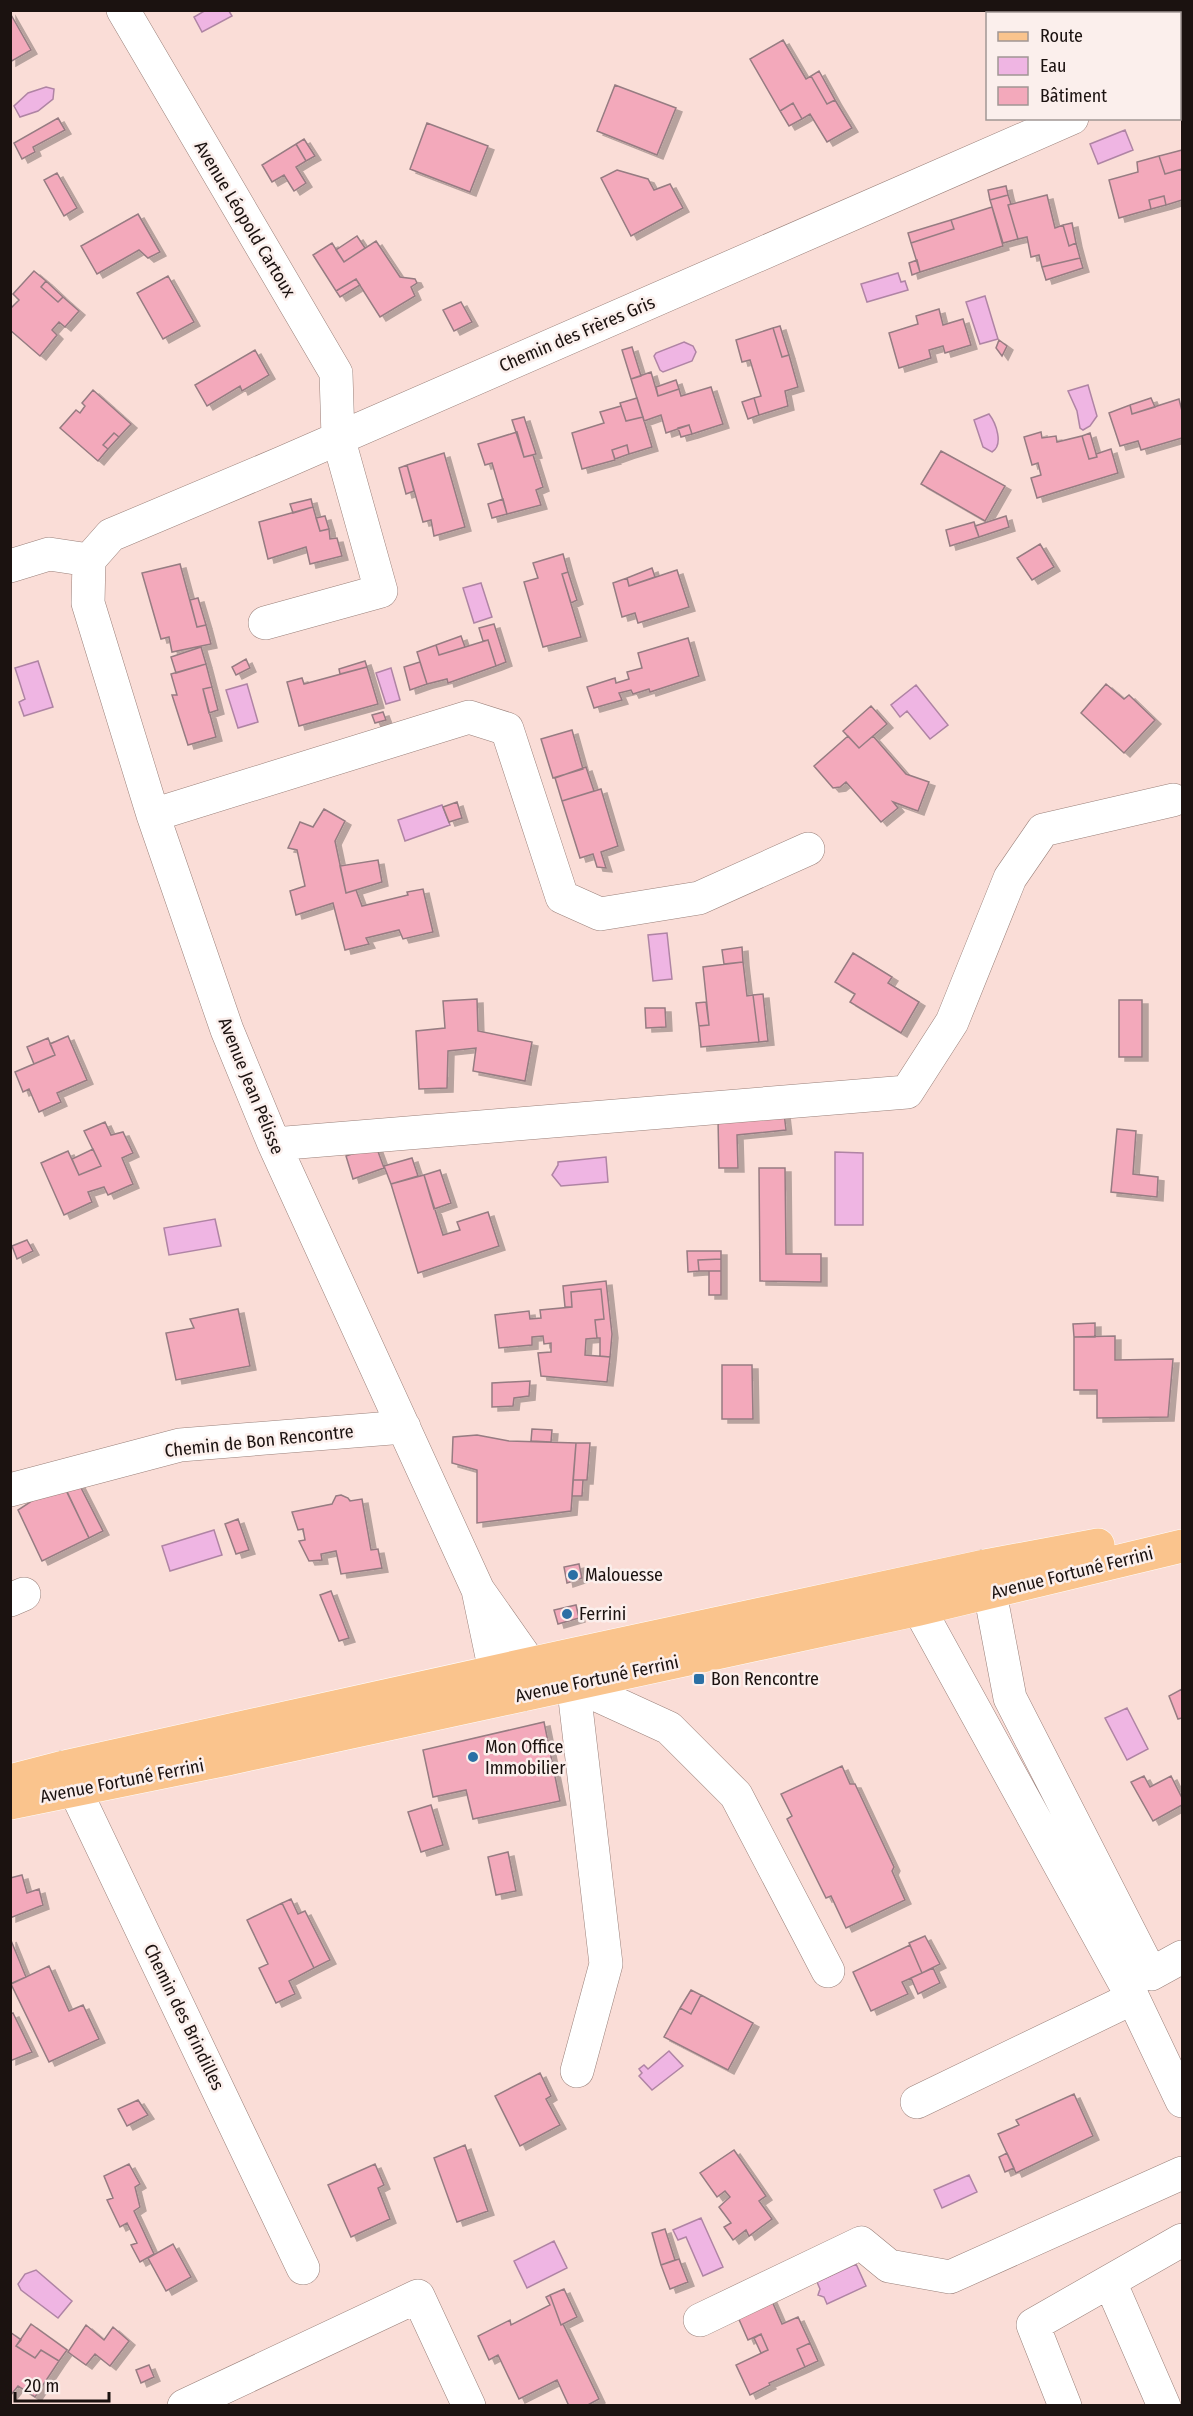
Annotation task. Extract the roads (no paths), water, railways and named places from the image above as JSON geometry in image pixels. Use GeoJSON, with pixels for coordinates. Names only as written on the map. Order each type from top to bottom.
{"type":"FeatureCollection","features":[{"type":"Feature","properties":{"kind":"main road","name":"Avenue Fortuné Ferrini"},"geometry":{"type":"LineString","coordinates":[[10,1781],[70,1779],[522,1695],[571,1670],[988,1579],[1182,1530]]}},
{"type":"Feature","properties":{"kind":"main road","name":"Avenue Fortuné Ferrini"},"geometry":{"type":"LineString","coordinates":[[988,1579],[1182,1546]]}},
{"type":"Feature","properties":{"kind":"main road","name":"Avenue Fortuné Ferrini"},"geometry":{"type":"LineString","coordinates":[[10,1803],[70,1779],[495,1671],[530,1664],[571,1670]]}},
{"type":"Feature","properties":{"kind":"street","name":"Avenue Léopold Cartoux"},"geometry":{"type":"LineString","coordinates":[[123,10],[336,373],[338,437],[381,591],[265,623]]}},
{"type":"Feature","properties":{"kind":"street","name":"Chemin des Frères Gris"},"geometry":{"type":"LineString","coordinates":[[89,560],[111,535],[282,463],[1067,120]]}},
{"type":"Feature","properties":{"kind":"street"},"geometry":{"type":"LineString","coordinates":[[10,566],[49,554],[89,560]]}},
{"type":"Feature","properties":{"kind":"street","name":"Avenue Jean Pélisse"},"geometry":{"type":"LineString","coordinates":[[89,560],[88,603],[153,815],[227,1030],[274,1144],[478,1590],[530,1664]]}},
{"type":"Feature","properties":{"kind":"street"},"geometry":{"type":"LineString","coordinates":[[153,815],[469,717],[507,729],[562,897],[600,914],[699,898],[808,849]]}},
{"type":"Feature","properties":{"kind":"street"},"geometry":{"type":"LineString","coordinates":[[274,1144],[907,1092],[952,1022],[1010,878],[1043,830],[1173,800]]}},
{"type":"Feature","properties":{"kind":"street","name":"Chemin de Bon Rencontre"},"geometry":{"type":"LineString","coordinates":[[10,1490],[180,1445],[404,1427]]}},
{"type":"Feature","properties":{"kind":"street"},"geometry":{"type":"LineString","coordinates":[[988,1579],[1010,1698],[1151,1974],[1182,1957]]}},
{"type":"Feature","properties":{"kind":"street","name":"Avenue Jean Pélisse"},"geometry":{"type":"LineString","coordinates":[[478,1590],[495,1671]]}},
{"type":"Feature","properties":{"kind":"street"},"geometry":{"type":"LineString","coordinates":[[912,1596],[1133,1998],[1182,2101]]}},
{"type":"Feature","properties":{"kind":"street"},"geometry":{"type":"LineString","coordinates":[[495,1671],[505,1684],[522,1695],[531,1679],[530,1664]]}},
{"type":"Feature","properties":{"kind":"street"},"geometry":{"type":"LineString","coordinates":[[571,1670],[669,1728],[736,1796],[828,1971]]}},
{"type":"Feature","properties":{"kind":"street"},"geometry":{"type":"LineString","coordinates":[[571,1670],[606,1964],[577,2071]]}},
{"type":"Feature","properties":{"kind":"street","name":"Chemin des Brindilles"},"geometry":{"type":"LineString","coordinates":[[70,1779],[303,2268]]}},
{"type":"Feature","properties":{"kind":"street"},"geometry":{"type":"LineString","coordinates":[[917,2102],[1133,1998]]}},
{"type":"Feature","properties":{"kind":"street"},"geometry":{"type":"LineString","coordinates":[[700,2320],[861,2243],[889,2266],[950,2277],[1182,2173]]}},
{"type":"Feature","properties":{"kind":"street"},"geometry":{"type":"LineString","coordinates":[[1065,2406],[1033,2325],[1182,2240]]}},
{"type":"Feature","properties":{"kind":"street"},"geometry":{"type":"LineString","coordinates":[[1110,2282],[1164,2406]]}},
{"type":"Feature","properties":{"kind":"street"},"geometry":{"type":"LineString","coordinates":[[184,2406],[418,2296],[469,2406]]}},
{"type":"Feature","properties":{"kind":"water"},"geometry":{"type":"Polygon","coordinates":[[[206,10],[229,11],[232,16],[202,32],[194,17],[206,10]]]}},
{"type":"Feature","properties":{"kind":"water"},"geometry":{"type":"Polygon","coordinates":[[[46,87],[54,89],[53,99],[38,111],[20,117],[14,106],[28,93],[46,87]]]}},
{"type":"Feature","properties":{"kind":"water"},"geometry":{"type":"Polygon","coordinates":[[[1125,130],[1133,150],[1098,164],[1090,144],[1125,130]]]}},
{"type":"Feature","properties":{"kind":"water"},"geometry":{"type":"Polygon","coordinates":[[[898,273],[901,282],[905,281],[908,290],[867,302],[861,284],[898,273]]]}},
{"type":"Feature","properties":{"kind":"water"},"geometry":{"type":"Polygon","coordinates":[[[985,296],[998,339],[980,344],[966,302],[985,296]]]}},
{"type":"Feature","properties":{"kind":"water"},"geometry":{"type":"Polygon","coordinates":[[[684,342],[693,346],[696,352],[692,361],[663,372],[660,370],[654,356],[656,353],[684,342]]]}},
{"type":"Feature","properties":{"kind":"water"},"geometry":{"type":"Polygon","coordinates":[[[1088,385],[1097,416],[1090,426],[1083,430],[1080,428],[1077,411],[1068,391],[1088,385]]]}},
{"type":"Feature","properties":{"kind":"water"},"geometry":{"type":"Polygon","coordinates":[[[989,414],[996,428],[998,439],[996,449],[992,452],[983,447],[974,420],[989,414]]]}},
{"type":"Feature","properties":{"kind":"water"},"geometry":{"type":"Polygon","coordinates":[[[481,583],[492,617],[474,623],[463,588],[481,583]]]}},
{"type":"Feature","properties":{"kind":"water"},"geometry":{"type":"Polygon","coordinates":[[[38,661],[53,707],[24,716],[19,702],[25,699],[15,668],[38,661]]]}},
{"type":"Feature","properties":{"kind":"water"},"geometry":{"type":"Polygon","coordinates":[[[391,668],[400,700],[386,704],[376,673],[391,668]]]}},
{"type":"Feature","properties":{"kind":"water"},"geometry":{"type":"Polygon","coordinates":[[[247,684],[258,722],[238,728],[226,690],[247,684]]]}},
{"type":"Feature","properties":{"kind":"water"},"geometry":{"type":"Polygon","coordinates":[[[916,685],[948,725],[930,739],[907,711],[900,717],[891,705],[916,685]]]}},
{"type":"Feature","properties":{"kind":"water"},"geometry":{"type":"Polygon","coordinates":[[[442,805],[450,825],[405,841],[398,820],[442,805]]]}},
{"type":"Feature","properties":{"kind":"water"},"geometry":{"type":"Polygon","coordinates":[[[667,933],[672,979],[653,981],[648,935],[667,933]]]}},
{"type":"Feature","properties":{"kind":"water"},"geometry":{"type":"Polygon","coordinates":[[[835,1152],[863,1153],[863,1225],[835,1225],[835,1152]]]}},
{"type":"Feature","properties":{"kind":"water"},"geometry":{"type":"Polygon","coordinates":[[[606,1157],[608,1182],[561,1186],[552,1175],[558,1162],[606,1157]]]}},
{"type":"Feature","properties":{"kind":"water"},"geometry":{"type":"Polygon","coordinates":[[[215,1219],[221,1246],[169,1255],[164,1228],[215,1219]]]}},
{"type":"Feature","properties":{"kind":"water"},"geometry":{"type":"Polygon","coordinates":[[[214,1530],[222,1555],[170,1571],[162,1546],[214,1530]]]}},
{"type":"Feature","properties":{"kind":"water"},"geometry":{"type":"Polygon","coordinates":[[[1127,1708],[1148,1749],[1127,1760],[1105,1718],[1127,1708]]]}},
{"type":"Feature","properties":{"kind":"water"},"geometry":{"type":"Polygon","coordinates":[[[669,2051],[683,2066],[652,2090],[639,2076],[642,2073],[639,2069],[644,2065],[648,2069],[669,2051]]]}},
{"type":"Feature","properties":{"kind":"water"},"geometry":{"type":"Polygon","coordinates":[[[969,2175],[977,2192],[942,2208],[934,2190],[969,2175]]]}},
{"type":"Feature","properties":{"kind":"water"},"geometry":{"type":"Polygon","coordinates":[[[701,2218],[723,2267],[703,2276],[686,2237],[678,2240],[673,2230],[701,2218]]]}},
{"type":"Feature","properties":{"kind":"water"},"geometry":{"type":"Polygon","coordinates":[[[554,2241],[567,2268],[527,2288],[514,2261],[554,2241]]]}},
{"type":"Feature","properties":{"kind":"water"},"geometry":{"type":"Polygon","coordinates":[[[856,2264],[866,2286],[827,2304],[824,2297],[818,2295],[820,2289],[817,2282],[856,2264]]]}},
{"type":"Feature","properties":{"kind":"water"},"geometry":{"type":"Polygon","coordinates":[[[36,2270],[72,2301],[58,2318],[21,2290],[18,2284],[25,2274],[36,2270]]]}},
{"type":"Feature","properties":{"kind":"place","name":"Malouesse"},"geometry":{"type":"Point","coordinates":[573,1575]}},
{"type":"Feature","properties":{"kind":"place","name":"Ferrini"},"geometry":{"type":"Point","coordinates":[567,1614]}},
{"type":"Feature","properties":{"kind":"place","name":"Bon Rencontre"},"geometry":{"type":"Point","coordinates":[699,1679]}},
{"type":"Feature","properties":{"kind":"place","name":"Mon Office Immobilier"},"geometry":{"type":"Point","coordinates":[473,1757]}}]}
